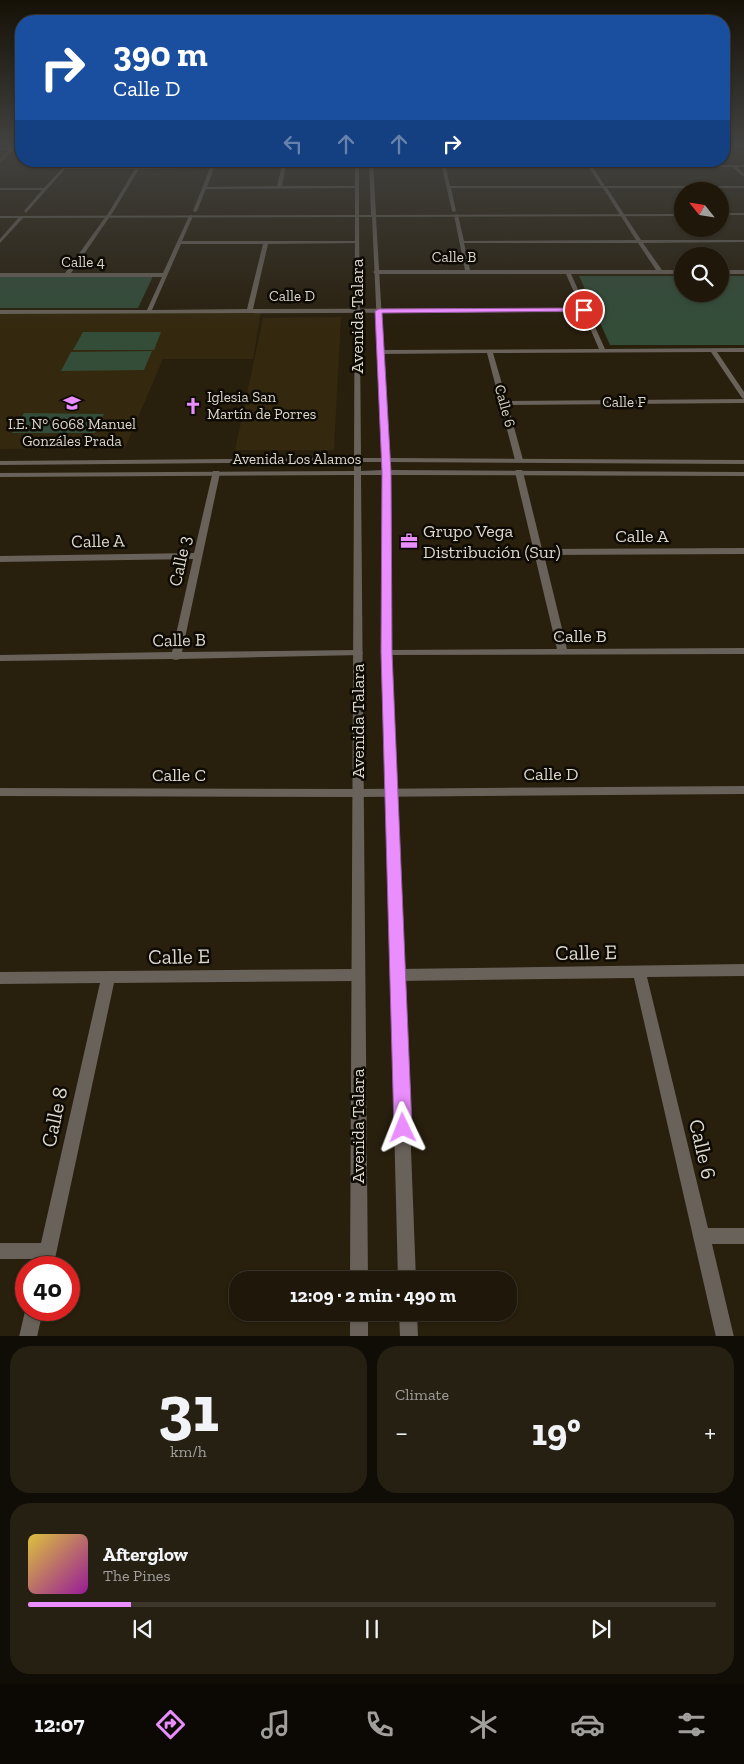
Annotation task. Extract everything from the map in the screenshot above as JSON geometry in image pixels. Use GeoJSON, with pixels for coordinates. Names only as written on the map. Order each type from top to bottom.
{"type":"FeatureCollection","features":[{"type":"Feature","properties":{"kind":"street"},"geometry":{"type":"LineString","coordinates":[[26,212],[31,206]]}},
{"type":"Feature","properties":{"kind":"street"},"geometry":{"type":"LineString","coordinates":[[67,275],[114,206]]}},
{"type":"Feature","properties":{"kind":"street"},"geometry":{"type":"LineString","coordinates":[[149,311],[196,206]]}},
{"type":"Feature","properties":{"kind":"street","name":"Avenida Talara"},"geometry":{"type":"LineString","coordinates":[[357,206],[359,1271]]}},
{"type":"Feature","properties":{"kind":"street","name":"Avenida Talara"},"geometry":{"type":"LineString","coordinates":[[373,206],[387,472],[387,652],[407,1271]]}},
{"type":"Feature","properties":{"kind":"street"},"geometry":{"type":"LineString","coordinates":[[453,206],[468,272]]}},
{"type":"Feature","properties":{"kind":"street"},"geometry":{"type":"LineString","coordinates":[[617,206],[660,272]]}},
{"type":"Feature","properties":{"kind":"street"},"geometry":{"type":"LineString","coordinates":[[0,217],[674,210]]}},
{"type":"Feature","properties":{"kind":"street"},"geometry":{"type":"LineString","coordinates":[[729,210],[744,210]]}},
{"type":"Feature","properties":{"kind":"street"},"geometry":{"type":"LineString","coordinates":[[0,212],[193,214]]}},
{"type":"Feature","properties":{"kind":"street"},"geometry":{"type":"LineString","coordinates":[[621,212],[674,215]]}},
{"type":"Feature","properties":{"kind":"street"},"geometry":{"type":"LineString","coordinates":[[729,214],[744,214]]}},
{"type":"Feature","properties":{"kind":"street"},"geometry":{"type":"LineString","coordinates":[[0,242],[22,217]]}},
{"type":"Feature","properties":{"kind":"street"},"geometry":{"type":"LineString","coordinates":[[462,242],[744,241]]}},
{"type":"Feature","properties":{"kind":"street"},"geometry":{"type":"LineString","coordinates":[[250,311],[266,242]]}},
{"type":"Feature","properties":{"kind":"street"},"geometry":{"type":"LineString","coordinates":[[179,243],[357,242]]}},
{"type":"Feature","properties":{"kind":"street","name":"Calle B"},"geometry":{"type":"LineString","coordinates":[[376,272],[674,272]]}},
{"type":"Feature","properties":{"kind":"street"},"geometry":{"type":"LineString","coordinates":[[568,272],[603,351]]}},
{"type":"Feature","properties":{"kind":"street"},"geometry":{"type":"LineString","coordinates":[[729,272],[744,272]]}},
{"type":"Feature","properties":{"kind":"street","name":"Calle 4"},"geometry":{"type":"LineString","coordinates":[[0,275],[165,275]]}},
{"type":"Feature","properties":{"kind":"street","name":"Calle D"},"geometry":{"type":"LineString","coordinates":[[0,312],[584,310]]}},
{"type":"Feature","properties":{"kind":"street"},"geometry":{"type":"LineString","coordinates":[[380,352],[744,350]]}},
{"type":"Feature","properties":{"kind":"street"},"geometry":{"type":"LineString","coordinates":[[714,351],[744,397]]}},
{"type":"Feature","properties":{"kind":"street","name":"Calle 6"},"geometry":{"type":"LineString","coordinates":[[490,352],[518,460]]}},
{"type":"Feature","properties":{"kind":"street","name":"Calle F"},"geometry":{"type":"LineString","coordinates":[[504,403],[744,401]]}},
{"type":"Feature","properties":{"kind":"street","name":"Avenida Los Alamos"},"geometry":{"type":"LineString","coordinates":[[0,463],[358,460],[744,462]]}},
{"type":"Feature","properties":{"kind":"street","name":"Avenida Los Alamos"},"geometry":{"type":"LineString","coordinates":[[0,475],[387,472],[744,474]]}},
{"type":"Feature","properties":{"kind":"street"},"geometry":{"type":"LineString","coordinates":[[518,472],[540,552],[563,652]]}},
{"type":"Feature","properties":{"kind":"street","name":"Calle 3"},"geometry":{"type":"LineString","coordinates":[[176,657],[216,473]]}},
{"type":"Feature","properties":{"kind":"street","name":"Calle A"},"geometry":{"type":"LineString","coordinates":[[540,552],[744,552]]}},
{"type":"Feature","properties":{"kind":"street","name":"Calle A"},"geometry":{"type":"LineString","coordinates":[[0,559],[197,556]]}},
{"type":"Feature","properties":{"kind":"street","name":"Calle B"},"geometry":{"type":"LineString","coordinates":[[387,652],[744,651]]}},
{"type":"Feature","properties":{"kind":"street","name":"Calle B"},"geometry":{"type":"LineString","coordinates":[[0,658],[358,653]]}},
{"type":"Feature","properties":{"kind":"street","name":"Calle D"},"geometry":{"type":"LineString","coordinates":[[358,793],[744,790]]}},
{"type":"Feature","properties":{"kind":"street","name":"Calle C"},"geometry":{"type":"LineString","coordinates":[[0,792],[358,793]]}},
{"type":"Feature","properties":{"kind":"street","name":"Calle E"},"geometry":{"type":"LineString","coordinates":[[398,976],[744,970]]}},
{"type":"Feature","properties":{"kind":"street","name":"Calle 6"},"geometry":{"type":"LineString","coordinates":[[640,972],[725,1336]]}},
{"type":"Feature","properties":{"kind":"street","name":"Calle E"},"geometry":{"type":"LineString","coordinates":[[0,978],[358,975]]}},
{"type":"Feature","properties":{"kind":"street","name":"Calle 8"},"geometry":{"type":"LineString","coordinates":[[46,1256],[108,977]]}},
{"type":"Feature","properties":{"kind":"street"},"geometry":{"type":"LineString","coordinates":[[702,1236],[744,1236]]}},
{"type":"Feature","properties":{"kind":"street"},"geometry":{"type":"LineString","coordinates":[[0,1251],[47,1250]]}},
{"type":"Feature","properties":{"kind":"street"},"geometry":{"type":"LineString","coordinates":[[28,1336],[31,1321]]}},
{"type":"Feature","properties":{"kind":"street"},"geometry":{"type":"LineString","coordinates":[[359,1321],[359,1336]]}},
{"type":"Feature","properties":{"kind":"street"},"geometry":{"type":"LineString","coordinates":[[408,1321],[409,1336]]}},
{"type":"Feature","properties":{"kind":"shaded area","name":"I.E. N° 6068 Manuel Gonzáles Prada"},"geometry":{"type":"Polygon","coordinates":[[[261,312],[253,359],[163,359],[125,448],[0,449],[0,314],[261,312]]]}},
{"type":"Feature","properties":{"kind":"shaded area"},"geometry":{"type":"Polygon","coordinates":[[[341,317],[334,450],[235,450],[263,318],[341,317]]]}},
{"type":"Feature","properties":{"kind":"green space"},"geometry":{"type":"Polygon","coordinates":[[[153,276],[138,308],[0,308],[0,277],[153,276]]]}},
{"type":"Feature","properties":{"kind":"green space"},"geometry":{"type":"Polygon","coordinates":[[[579,276],[674,276],[674,302],[729,302],[729,276],[744,276],[744,345],[610,345],[579,276]]]}},
{"type":"Feature","properties":{"kind":"green space"},"geometry":{"type":"Polygon","coordinates":[[[83,332],[161,332],[154,350],[73,350],[83,332]]]}},
{"type":"Feature","properties":{"kind":"green space"},"geometry":{"type":"Polygon","coordinates":[[[152,351],[144,370],[61,371],[71,352],[152,351]]]}},
{"type":"Feature","properties":{"kind":"green space"},"geometry":{"type":"Polygon","coordinates":[[[24,413],[104,414],[95,433],[12,433],[24,413]]]}},
{"type":"Feature","properties":{"kind":"place","name":"I.E. N° 6068 Manuel Gonzáles Prada"},"geometry":{"type":"Point","coordinates":[72,403]}},
{"type":"Feature","properties":{"kind":"place","name":"Iglesia San Martín de Porres"},"geometry":{"type":"Point","coordinates":[193,406]}},
{"type":"Feature","properties":{"kind":"place","name":"Grupo Vega Distribución (Sur)"},"geometry":{"type":"Point","coordinates":[409,541]}},
{"type":"Feature","properties":{"kind":"route"},"geometry":{"type":"LineString","coordinates":[[403,1128],[387,652],[387,472],[379,311],[584,310]]}}]}
